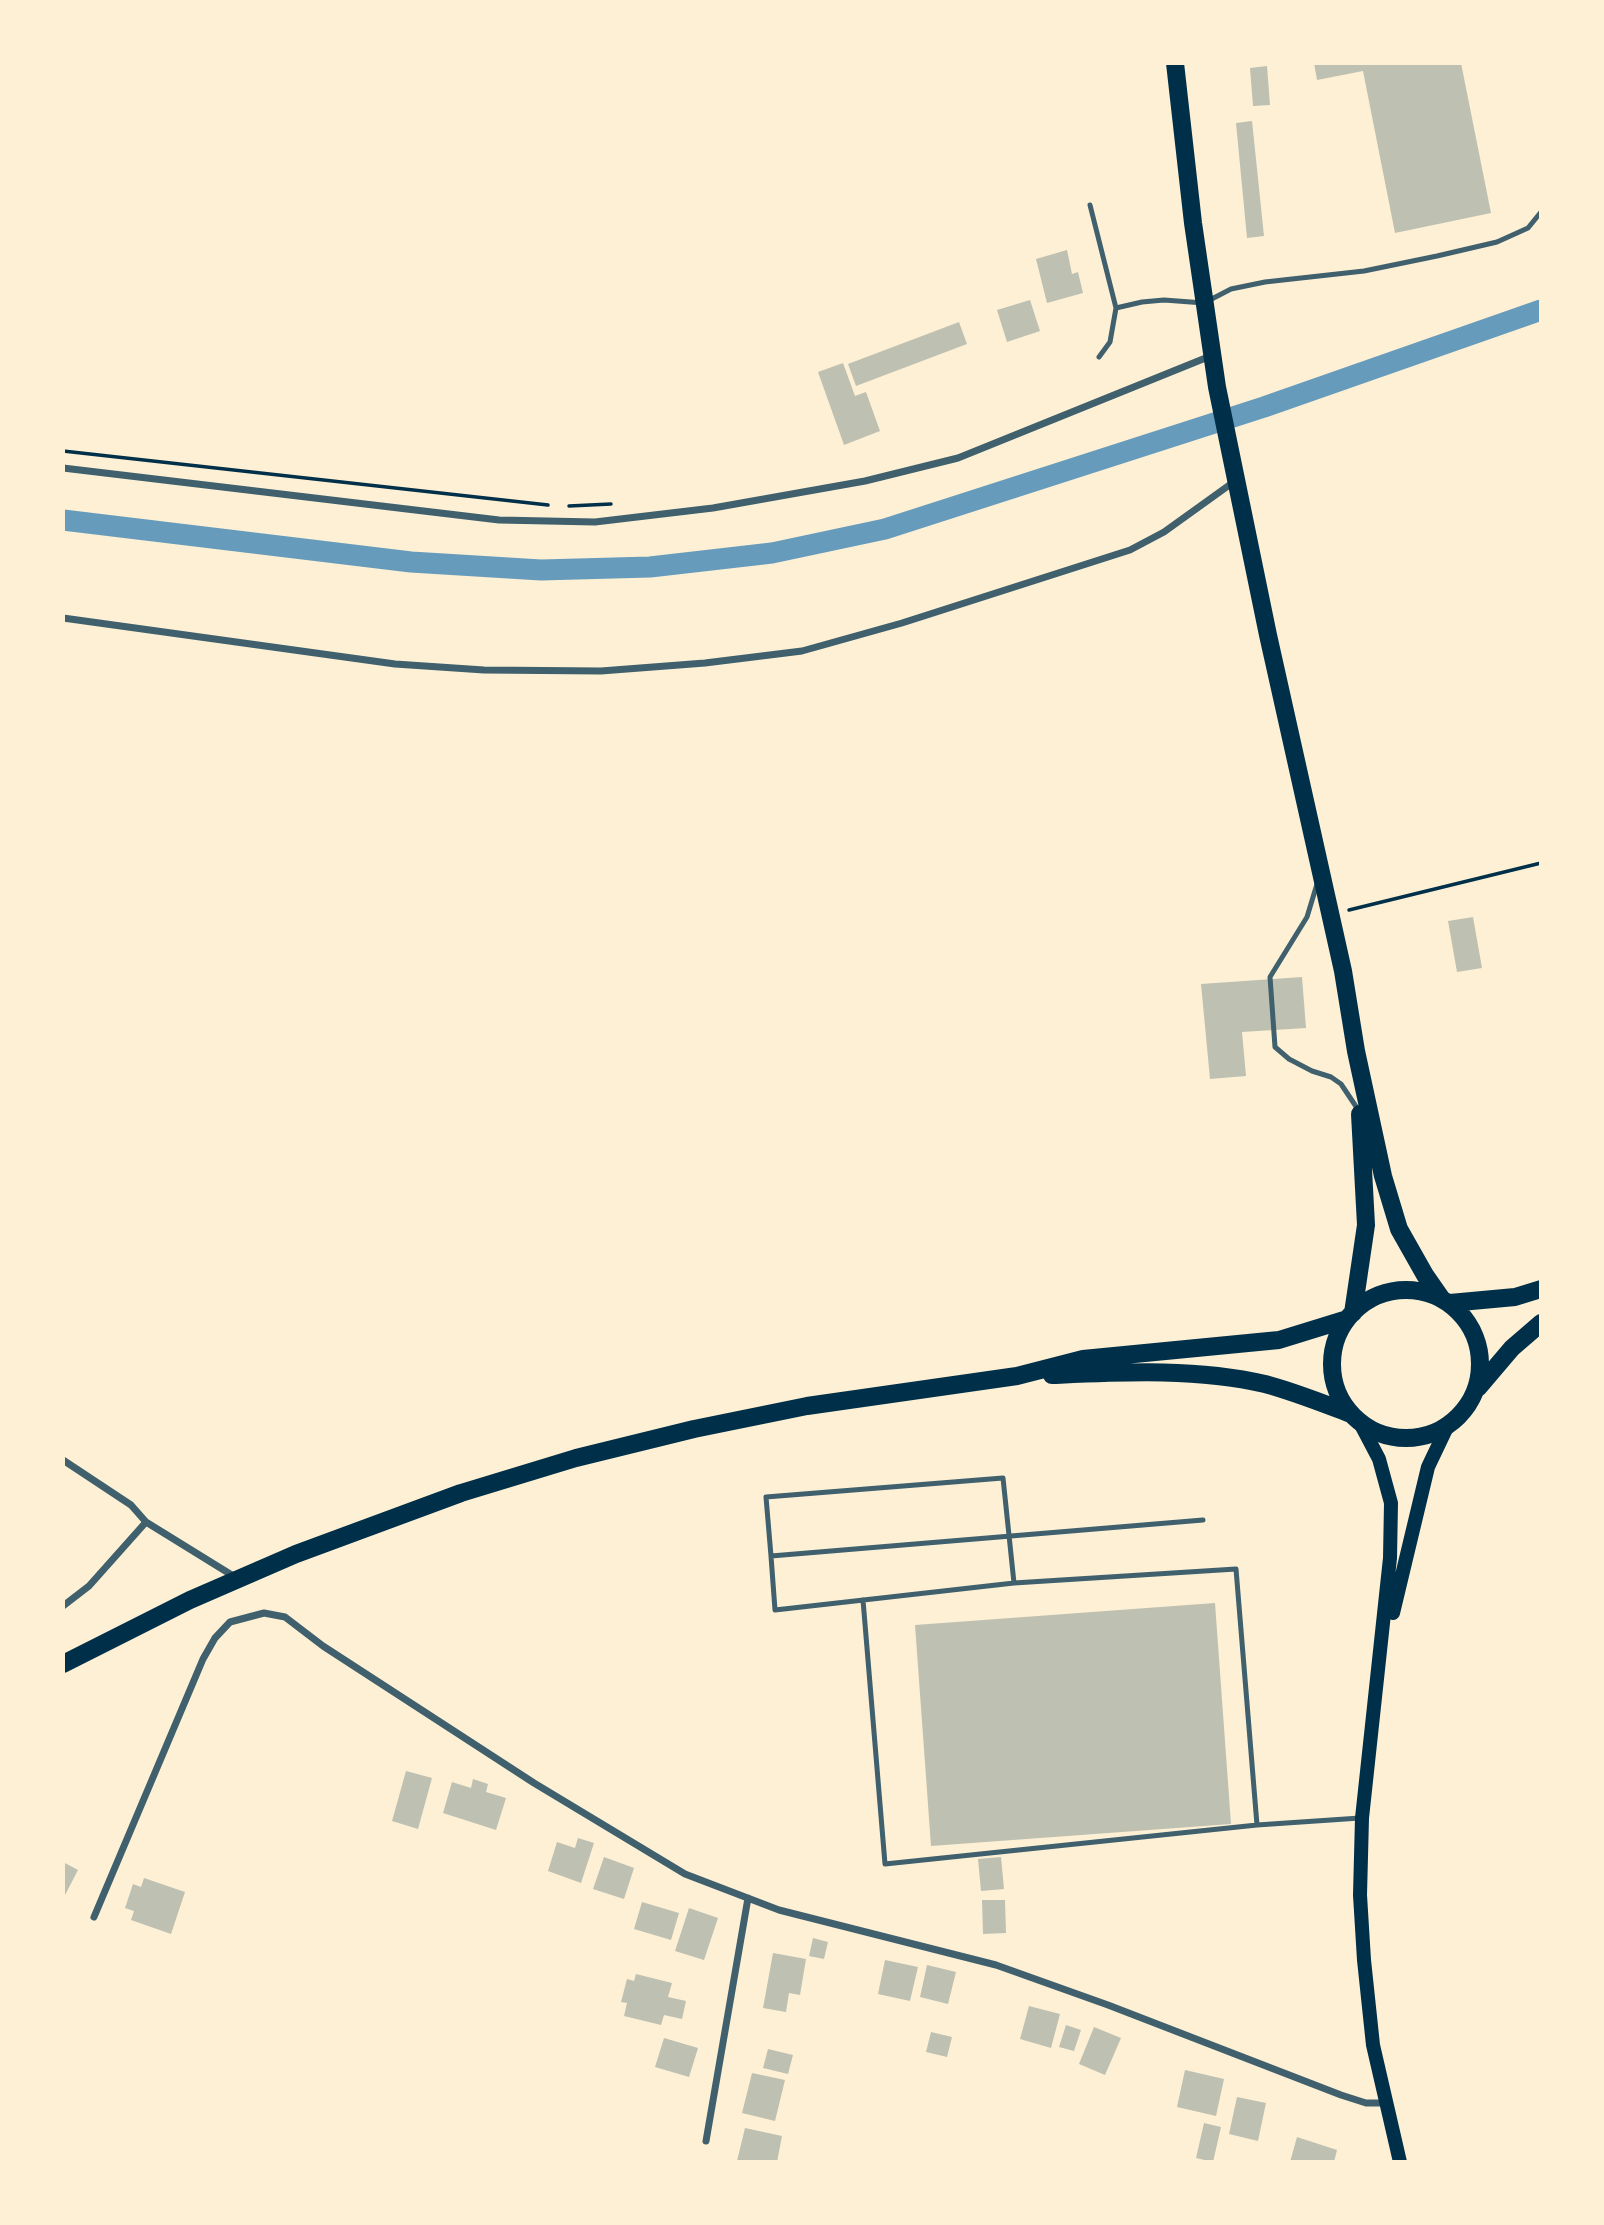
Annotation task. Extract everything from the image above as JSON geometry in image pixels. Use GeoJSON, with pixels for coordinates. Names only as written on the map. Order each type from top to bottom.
{"type":"FeatureCollection","features":[{"type":"Feature","properties":{"kind":"main road"},"geometry":{"type":"LineString","coordinates":[[1175,63],[1204,303],[1229,452],[1343,971],[1356,1051],[1383,1176],[1399,1229],[1425,1275],[1467,1321],[1478,1343],[1481,1367],[1475,1391]]}},
{"type":"Feature","properties":{"kind":"main road"},"geometry":{"type":"LineString","coordinates":[[1350,1316],[1366,1225],[1356,1051]]}},
{"type":"Feature","properties":{"kind":"main road"},"geometry":{"type":"LineString","coordinates":[[1400,2162],[1373,2045],[1360,1895],[1362,1818],[1390,1558],[1391,1503],[1380,1459],[1356,1418],[1340,1398],[1334,1379],[1332,1358],[1337,1338],[1350,1316],[1371,1298],[1394,1290],[1418,1290],[1446,1301],[1515,1297],[1541,1289]]}},
{"type":"Feature","properties":{"kind":"main road"},"geometry":{"type":"LineString","coordinates":[[1017,1376],[1083,1359],[1279,1340],[1350,1316]]}},
{"type":"Feature","properties":{"kind":"main road"},"geometry":{"type":"LineString","coordinates":[[63,1664],[157,1616],[296,1553],[461,1493],[576,1458],[694,1429],[807,1406],[1017,1376],[1144,1371],[1209,1376],[1262,1384],[1308,1396],[1356,1418],[1380,1433],[1403,1438],[1426,1435],[1448,1425],[1464,1410],[1475,1391],[1512,1348],[1541,1322]]}},
{"type":"Feature","properties":{"kind":"main road"},"geometry":{"type":"LineString","coordinates":[[1378,1679],[1427,1466],[1448,1425]]}},
{"type":"Feature","properties":{"kind":"street"},"geometry":{"type":"LineString","coordinates":[[63,468],[499,520],[595,522],[713,508],[866,481],[958,458],[1213,354]]}},
{"type":"Feature","properties":{"kind":"street"},"geometry":{"type":"LineString","coordinates":[[63,618],[396,664],[484,670],[601,671],[705,663],[802,651],[902,623],[1129,550],[1164,533],[1235,481]]}},
{"type":"Feature","properties":{"kind":"street"},"geometry":{"type":"LineString","coordinates":[[63,1460],[131,1505],[146,1522],[238,1579]]}},
{"type":"Feature","properties":{"kind":"street"},"geometry":{"type":"LineString","coordinates":[[63,1606],[89,1586],[146,1522]]}},
{"type":"Feature","properties":{"kind":"street"},"geometry":{"type":"LineString","coordinates":[[94,1917],[203,1659],[215,1638],[230,1622],[264,1613],[285,1617],[323,1646],[534,1783],[685,1874],[779,1910],[996,1965],[1341,2095],[1366,2103],[1386,2103]]}},
{"type":"Feature","properties":{"kind":"street"},"geometry":{"type":"LineString","coordinates":[[706,2141],[748,1898]]}},
{"type":"Feature","properties":{"kind":"lane"},"geometry":{"type":"LineString","coordinates":[[1090,205],[1116,308],[1110,342],[1099,357]]}},
{"type":"Feature","properties":{"kind":"lane"},"geometry":{"type":"LineString","coordinates":[[1116,308],[1164,300],[1204,303],[1231,289],[1265,282],[1364,271],[1497,242],[1528,228],[1541,212]]}},
{"type":"Feature","properties":{"kind":"lane"},"geometry":{"type":"LineString","coordinates":[[1321,872],[1307,917],[1270,976],[1275,1047],[1289,1059],[1341,1084],[1360,1114]]}},
{"type":"Feature","properties":{"kind":"lane"},"geometry":{"type":"LineString","coordinates":[[1014,1583],[1003,1478],[766,1497],[775,1610],[1014,1583],[1236,1569],[1257,1825]]}},
{"type":"Feature","properties":{"kind":"lane"},"geometry":{"type":"LineString","coordinates":[[771,1556],[1203,1520]]}},
{"type":"Feature","properties":{"kind":"lane"},"geometry":{"type":"LineString","coordinates":[[863,1600],[885,1864],[1257,1825],[1362,1818]]}},
{"type":"Feature","properties":{"kind":"path"},"geometry":{"type":"LineString","coordinates":[[63,451],[495,501],[557,506],[620,504]]}},
{"type":"Feature","properties":{"kind":"path"},"geometry":{"type":"LineString","coordinates":[[1330,915],[1541,863]]}},
{"type":"Feature","properties":{"kind":"building"},"geometry":{"type":"Polygon","coordinates":[[[1314,63],[1461,63],[1491,213],[1395,233],[1363,71],[1317,80],[1314,63]]]}},
{"type":"Feature","properties":{"kind":"building"},"geometry":{"type":"Polygon","coordinates":[[[1267,66],[1270,105],[1253,106],[1250,68],[1267,66]]]}},
{"type":"Feature","properties":{"kind":"building"},"geometry":{"type":"Polygon","coordinates":[[[1252,121],[1264,236],[1247,238],[1236,123],[1252,121]]]}},
{"type":"Feature","properties":{"kind":"building"},"geometry":{"type":"Polygon","coordinates":[[[1067,250],[1072,274],[1078,272],[1083,293],[1047,303],[1036,259],[1067,250]]]}},
{"type":"Feature","properties":{"kind":"building"},"geometry":{"type":"Polygon","coordinates":[[[1030,300],[1040,331],[1007,342],[997,310],[1030,300]]]}},
{"type":"Feature","properties":{"kind":"building"},"geometry":{"type":"Polygon","coordinates":[[[959,322],[967,344],[856,386],[848,364],[959,322]]]}},
{"type":"Feature","properties":{"kind":"building"},"geometry":{"type":"Polygon","coordinates":[[[843,363],[855,396],[866,392],[880,431],[844,445],[818,372],[843,363]]]}},
{"type":"Feature","properties":{"kind":"building"},"geometry":{"type":"Polygon","coordinates":[[[1473,917],[1482,968],[1457,972],[1448,921],[1473,917]]]}},
{"type":"Feature","properties":{"kind":"building"},"geometry":{"type":"Polygon","coordinates":[[[1302,977],[1306,1028],[1242,1032],[1246,1076],[1210,1079],[1201,984],[1302,977]]]}},
{"type":"Feature","properties":{"kind":"building"},"geometry":{"type":"Polygon","coordinates":[[[1215,1603],[1231,1824],[931,1846],[915,1625],[1215,1603]]]}},
{"type":"Feature","properties":{"kind":"building"},"geometry":{"type":"Polygon","coordinates":[[[406,1771],[432,1778],[418,1829],[392,1821],[406,1771]]]}},
{"type":"Feature","properties":{"kind":"building"},"geometry":{"type":"Polygon","coordinates":[[[473,1779],[488,1784],[486,1792],[506,1798],[496,1830],[443,1813],[452,1782],[471,1788],[473,1779]]]}},
{"type":"Feature","properties":{"kind":"building"},"geometry":{"type":"Polygon","coordinates":[[[578,1838],[594,1843],[581,1883],[548,1871],[557,1842],[575,1848],[578,1838]]]}},
{"type":"Feature","properties":{"kind":"building"},"geometry":{"type":"Polygon","coordinates":[[[604,1857],[634,1868],[624,1899],[593,1889],[604,1857]]]}},
{"type":"Feature","properties":{"kind":"building"},"geometry":{"type":"Polygon","coordinates":[[[1001,1857],[1004,1889],[981,1891],[978,1859],[1001,1857]]]}},
{"type":"Feature","properties":{"kind":"building"},"geometry":{"type":"Polygon","coordinates":[[[63,1862],[78,1870],[63,1899],[63,1862]]]}},
{"type":"Feature","properties":{"kind":"building"},"geometry":{"type":"Polygon","coordinates":[[[144,1878],[185,1892],[171,1934],[131,1920],[134,1911],[125,1908],[133,1884],[141,1887],[144,1878]]]}},
{"type":"Feature","properties":{"kind":"building"},"geometry":{"type":"Polygon","coordinates":[[[982,1900],[1005,1900],[1006,1933],[983,1934],[982,1900]]]}},
{"type":"Feature","properties":{"kind":"building"},"geometry":{"type":"Polygon","coordinates":[[[642,1902],[679,1913],[671,1940],[634,1929],[642,1902]]]}},
{"type":"Feature","properties":{"kind":"building"},"geometry":{"type":"Polygon","coordinates":[[[689,1908],[718,1918],[704,1960],[675,1951],[689,1908]]]}},
{"type":"Feature","properties":{"kind":"building"},"geometry":{"type":"Polygon","coordinates":[[[813,1938],[828,1942],[824,1959],[809,1956],[813,1938]]]}},
{"type":"Feature","properties":{"kind":"building"},"geometry":{"type":"Polygon","coordinates":[[[773,1953],[806,1959],[800,1995],[789,1993],[786,2012],[763,2008],[773,1953]]]}},
{"type":"Feature","properties":{"kind":"building"},"geometry":{"type":"Polygon","coordinates":[[[885,1960],[918,1967],[910,2001],[878,1994],[885,1960]]]}},
{"type":"Feature","properties":{"kind":"building"},"geometry":{"type":"Polygon","coordinates":[[[927,1965],[956,1972],[948,2004],[920,1997],[927,1965]]]}},
{"type":"Feature","properties":{"kind":"building"},"geometry":{"type":"Polygon","coordinates":[[[636,1974],[672,1983],[668,1997],[686,2001],[682,2019],[664,2015],[661,2025],[624,2016],[627,2003],[621,2002],[627,1979],[634,1981],[636,1974]]]}},
{"type":"Feature","properties":{"kind":"building"},"geometry":{"type":"Polygon","coordinates":[[[1029,2006],[1060,2014],[1051,2048],[1020,2039],[1029,2006]]]}},
{"type":"Feature","properties":{"kind":"building"},"geometry":{"type":"Polygon","coordinates":[[[1066,2025],[1081,2030],[1074,2051],[1059,2047],[1066,2025]]]}},
{"type":"Feature","properties":{"kind":"building"},"geometry":{"type":"Polygon","coordinates":[[[1094,2027],[1121,2038],[1105,2075],[1079,2064],[1094,2027]]]}},
{"type":"Feature","properties":{"kind":"building"},"geometry":{"type":"Polygon","coordinates":[[[931,2032],[952,2037],[947,2057],[926,2052],[931,2032]]]}},
{"type":"Feature","properties":{"kind":"building"},"geometry":{"type":"Polygon","coordinates":[[[664,2038],[698,2048],[689,2077],[655,2067],[664,2038]]]}},
{"type":"Feature","properties":{"kind":"building"},"geometry":{"type":"Polygon","coordinates":[[[768,2049],[793,2055],[788,2074],[763,2068],[768,2049]]]}},
{"type":"Feature","properties":{"kind":"building"},"geometry":{"type":"Polygon","coordinates":[[[1185,2070],[1224,2079],[1216,2116],[1177,2107],[1185,2070]]]}},
{"type":"Feature","properties":{"kind":"building"},"geometry":{"type":"Polygon","coordinates":[[[752,2073],[785,2080],[775,2121],[742,2113],[752,2073]]]}},
{"type":"Feature","properties":{"kind":"building"},"geometry":{"type":"Polygon","coordinates":[[[1237,2097],[1266,2103],[1258,2141],[1229,2134],[1237,2097]]]}},
{"type":"Feature","properties":{"kind":"building"},"geometry":{"type":"Polygon","coordinates":[[[1204,2123],[1221,2127],[1213,2162],[1196,2158],[1204,2123]]]}},
{"type":"Feature","properties":{"kind":"building"},"geometry":{"type":"Polygon","coordinates":[[[745,2128],[782,2136],[777,2162],[737,2161],[745,2128]]]}},
{"type":"Feature","properties":{"kind":"building"},"geometry":{"type":"Polygon","coordinates":[[[1297,2137],[1337,2150],[1334,2162],[1290,2162],[1297,2137]]]}},
{"type":"Feature","properties":{"kind":"waterway"},"geometry":{"type":"LineString","coordinates":[[63,520],[411,562],[541,570],[650,567],[772,553],[885,529],[1264,407],[1541,310]]}}]}
